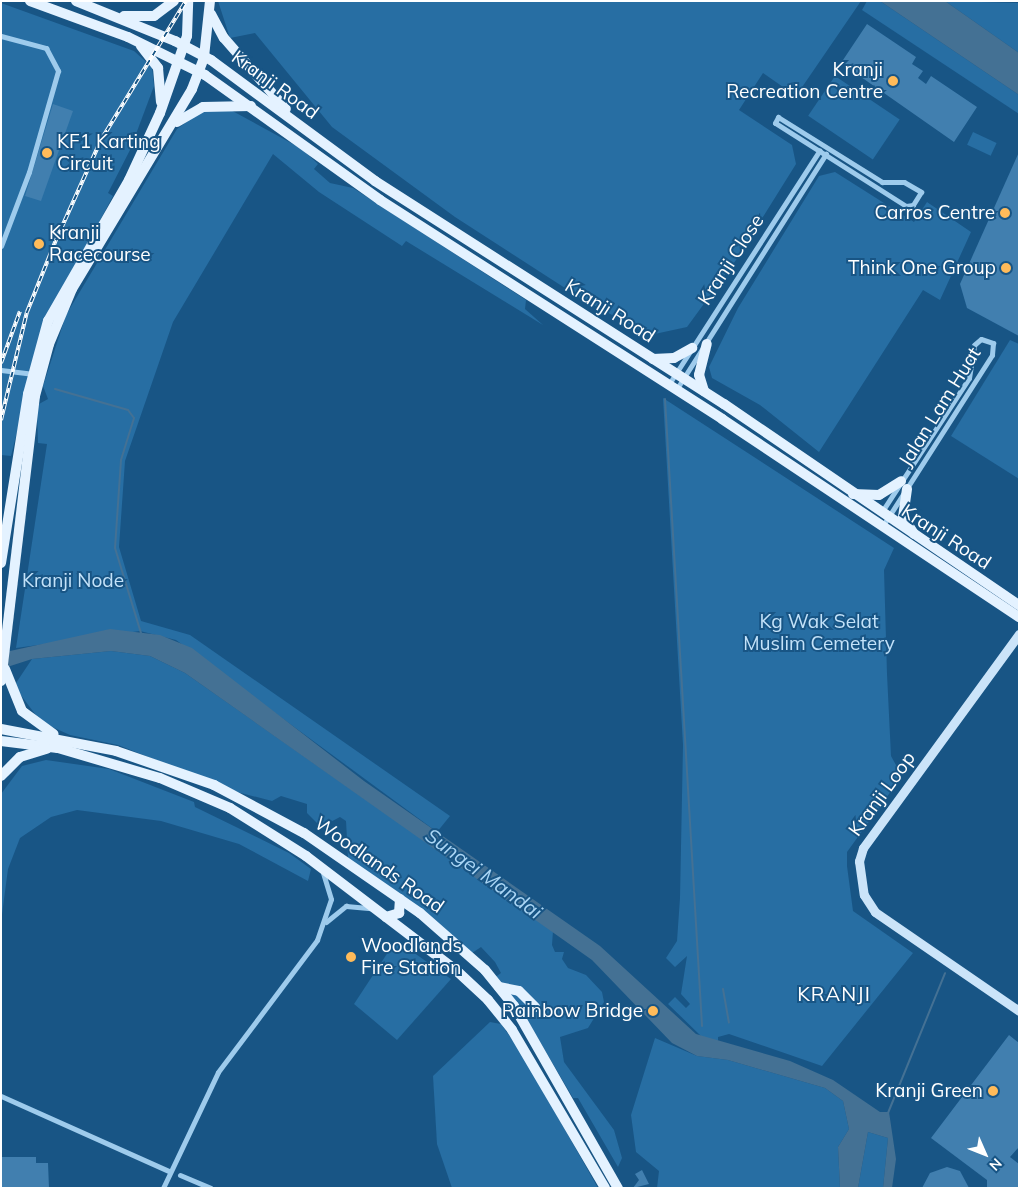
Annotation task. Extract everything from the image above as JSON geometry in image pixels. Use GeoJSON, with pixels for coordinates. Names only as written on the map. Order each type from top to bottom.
{"type":"FeatureCollection","features":[{"type":"Feature","properties":{"kind":"main road","name":"Kranji Road"},"geometry":{"type":"LineString","coordinates":[[30,1],[128,37],[200,72],[252,106],[365,190],[673,387],[794,470],[881,521],[917,539],[1019,605]]}},
{"type":"Feature","properties":{"kind":"main road"},"geometry":{"type":"LineString","coordinates":[[76,1],[118,16],[154,16],[174,1]]}},
{"type":"Feature","properties":{"kind":"main road"},"geometry":{"type":"LineString","coordinates":[[1,563],[32,374],[56,304],[128,180],[160,113],[180,62],[184,46],[188,1]]}},
{"type":"Feature","properties":{"kind":"main road"},"geometry":{"type":"LineString","coordinates":[[1,681],[12,613],[35,396],[53,330],[89,258],[174,124],[200,72],[211,14],[210,1]]}},
{"type":"Feature","properties":{"kind":"main road"},"geometry":{"type":"LineString","coordinates":[[211,14],[224,38],[297,121]]}},
{"type":"Feature","properties":{"kind":"main road","name":"Kranji Road"},"geometry":{"type":"LineString","coordinates":[[118,16],[204,57],[297,121],[387,189],[705,392],[852,494],[881,521],[1019,617]]}},
{"type":"Feature","properties":{"kind":"main road"},"geometry":{"type":"LineString","coordinates":[[128,37],[158,68],[160,113]]}},
{"type":"Feature","properties":{"kind":"main road"},"geometry":{"type":"LineString","coordinates":[[174,124],[203,107],[252,106]]}},
{"type":"Feature","properties":{"kind":"main road"},"geometry":{"type":"LineString","coordinates":[[705,392],[699,375],[706,344]]}},
{"type":"Feature","properties":{"kind":"main road"},"geometry":{"type":"LineString","coordinates":[[653,359],[674,358],[692,348]]}},
{"type":"Feature","properties":{"kind":"main road"},"geometry":{"type":"LineString","coordinates":[[794,470],[799,457]]}},
{"type":"Feature","properties":{"kind":"main road"},"geometry":{"type":"LineString","coordinates":[[852,494],[879,495],[904,485],[903,517],[917,539]]}},
{"type":"Feature","properties":{"kind":"main road"},"geometry":{"type":"LineString","coordinates":[[1,624],[12,613]]}},
{"type":"Feature","properties":{"kind":"main road"},"geometry":{"type":"LineString","coordinates":[[4,666],[22,711],[60,743]]}},
{"type":"Feature","properties":{"kind":"main road","name":"Woodlands Road"},"geometry":{"type":"LineString","coordinates":[[1,729],[166,766],[248,802],[400,898],[446,933],[499,986],[544,1054],[618,1188]]}},
{"type":"Feature","properties":{"kind":"main road","name":"Woodlands Road"},"geometry":{"type":"LineString","coordinates":[[1,741],[60,743],[160,778],[230,808],[320,867],[458,972],[501,1015],[605,1188]]}},
{"type":"Feature","properties":{"kind":"main road"},"geometry":{"type":"LineString","coordinates":[[1,776],[20,757],[60,743]]}},
{"type":"Feature","properties":{"kind":"main road"},"geometry":{"type":"LineString","coordinates":[[386,918],[399,912],[400,898]]}},
{"type":"Feature","properties":{"kind":"main road"},"geometry":{"type":"LineString","coordinates":[[499,986],[519,991],[535,1007]]}},
{"type":"Feature","properties":{"kind":"street"},"geometry":{"type":"LineString","coordinates":[[1,36],[46,48],[58,70],[30,172],[1,246]]}},
{"type":"Feature","properties":{"kind":"street"},"geometry":{"type":"LineString","coordinates":[[778,117],[824,145],[882,182],[904,182],[921,192],[913,205],[906,206],[775,122],[778,117]]}},
{"type":"Feature","properties":{"kind":"street","name":"Kranji Close"},"geometry":{"type":"LineString","coordinates":[[673,387],[692,348],[824,145]]}},
{"type":"Feature","properties":{"kind":"street","name":"Kranji Close"},"geometry":{"type":"LineString","coordinates":[[673,387],[706,344],[829,149]]}},
{"type":"Feature","properties":{"kind":"street","name":"Jalan Lam Huat"},"geometry":{"type":"LineString","coordinates":[[981,339],[993,343],[992,354],[881,521],[969,378],[974,345],[981,339]]}},
{"type":"Feature","properties":{"kind":"street"},"geometry":{"type":"LineString","coordinates":[[1,370],[32,374]]}},
{"type":"Feature","properties":{"kind":"street","name":"Kranji Loop"},"geometry":{"type":"LineString","coordinates":[[1019,634],[863,848],[859,861],[864,895],[875,912],[1019,1011]]}},
{"type":"Feature","properties":{"kind":"street"},"geometry":{"type":"LineString","coordinates":[[162,1188],[218,1072],[299,969],[324,925],[331,892],[320,867]]}},
{"type":"Feature","properties":{"kind":"street"},"geometry":{"type":"LineString","coordinates":[[324,925],[346,906],[375,910]]}},
{"type":"Feature","properties":{"kind":"street"},"geometry":{"type":"LineString","coordinates":[[1,1096],[170,1171]]}},
{"type":"Feature","properties":{"kind":"street"},"geometry":{"type":"LineString","coordinates":[[180,1175],[210,1188]]}},
{"type":"Feature","properties":{"kind":"green space"},"geometry":{"type":"Polygon","coordinates":[[[218,1],[861,1],[796,96],[763,73],[739,110],[792,145],[796,164],[736,260],[687,327],[650,335],[582,299],[455,217],[332,127],[255,33],[230,38],[218,1]]]}},
{"type":"Feature","properties":{"kind":"green space"},"geometry":{"type":"Polygon","coordinates":[[[867,1],[880,1],[1019,95],[1019,114],[862,10],[867,1]]]}},
{"type":"Feature","properties":{"kind":"green space"},"geometry":{"type":"Polygon","coordinates":[[[945,1],[1019,3],[1019,53],[945,1]]]}},
{"type":"Feature","properties":{"kind":"green space","name":"Kranji Racecourse"},"geometry":{"type":"Polygon","coordinates":[[[1,3],[134,51],[152,67],[154,86],[130,150],[108,193],[113,196],[43,327],[11,456],[1,455],[1,3]]]}},
{"type":"Feature","properties":{"kind":"green space"},"geometry":{"type":"Polygon","coordinates":[[[835,76],[900,120],[873,159],[808,116],[835,76]]]}},
{"type":"Feature","properties":{"kind":"green space","name":"Kranji Node"},"geometry":{"type":"Polygon","coordinates":[[[227,108],[302,149],[318,164],[314,169],[330,183],[353,188],[526,300],[525,309],[543,325],[406,241],[402,246],[319,192],[273,154],[173,322],[125,461],[119,547],[141,621],[190,635],[450,816],[437,832],[176,640],[140,631],[16,648],[47,444],[38,443],[37,411],[39,404],[48,399],[43,386],[66,315],[177,129],[202,111],[227,108]]]}},
{"type":"Feature","properties":{"kind":"green space"},"geometry":{"type":"Polygon","coordinates":[[[973,132],[997,143],[991,156],[967,145],[973,132]]]}},
{"type":"Feature","properties":{"kind":"green space"},"geometry":{"type":"Polygon","coordinates":[[[835,172],[914,222],[927,202],[971,232],[940,300],[923,290],[819,452],[760,405],[712,378],[709,367],[738,308],[819,176],[835,172]]]}},
{"type":"Feature","properties":{"kind":"green space"},"geometry":{"type":"Polygon","coordinates":[[[1010,340],[1019,344],[1019,479],[951,436],[1010,340]]]}},
{"type":"Feature","properties":{"kind":"green space","name":"Kg Wak Selat Muslim Cemetery"},"geometry":{"type":"Polygon","coordinates":[[[663,398],[894,548],[884,570],[887,674],[891,756],[902,776],[847,852],[847,866],[853,911],[913,953],[822,1066],[729,1034],[718,1037],[718,1041],[702,1037],[668,1004],[675,997],[686,1008],[690,1004],[681,994],[687,956],[675,967],[666,958],[677,941],[680,898],[683,745],[663,398]]]}},
{"type":"Feature","properties":{"kind":"green space"},"geometry":{"type":"Polygon","coordinates":[[[111,651],[150,656],[185,673],[553,931],[552,945],[555,952],[564,952],[562,959],[568,968],[586,975],[602,992],[604,1002],[588,1028],[560,1037],[564,1062],[614,1130],[622,1158],[618,1167],[578,1098],[573,1098],[529,1023],[494,978],[501,973],[495,962],[481,947],[472,953],[348,858],[346,821],[340,817],[321,827],[307,813],[307,804],[281,796],[272,801],[237,792],[118,745],[70,735],[41,722],[14,686],[32,659],[111,651]]]}},
{"type":"Feature","properties":{"kind":"green space"},"geometry":{"type":"Polygon","coordinates":[[[46,760],[109,769],[194,802],[195,807],[289,853],[311,869],[308,881],[239,844],[161,821],[77,810],[51,817],[20,838],[8,869],[1,922],[1,794],[22,766],[46,760]]]}},
{"type":"Feature","properties":{"kind":"green space"},"geometry":{"type":"Polygon","coordinates":[[[396,940],[451,979],[397,1040],[354,1004],[396,940]]]}},
{"type":"Feature","properties":{"kind":"green space"},"geometry":{"type":"Polygon","coordinates":[[[490,1022],[501,1024],[521,1052],[598,1188],[452,1188],[437,1144],[433,1076],[490,1022]]]}},
{"type":"Feature","properties":{"kind":"green space"},"geometry":{"type":"Polygon","coordinates":[[[655,1038],[697,1056],[728,1060],[825,1088],[843,1101],[849,1129],[838,1147],[840,1188],[657,1188],[659,1171],[636,1152],[631,1115],[655,1038]]]}},
{"type":"Feature","properties":{"kind":"green space"},"geometry":{"type":"Polygon","coordinates":[[[868,1132],[888,1138],[883,1188],[858,1188],[868,1132]]]}},
{"type":"Feature","properties":{"kind":"water"},"geometry":{"type":"Polygon","coordinates":[[[880,1],[945,1],[1019,53],[1019,95],[880,1]]]}},
{"type":"Feature","properties":{"kind":"water","name":"Sungei Mandai"},"geometry":{"type":"Polygon","coordinates":[[[110,629],[160,635],[192,648],[364,781],[600,946],[696,1034],[790,1061],[833,1080],[880,1112],[889,1112],[896,1159],[892,1188],[883,1188],[888,1138],[868,1132],[858,1188],[840,1188],[838,1147],[849,1129],[843,1101],[825,1088],[728,1060],[697,1056],[672,1043],[592,960],[185,673],[150,656],[111,651],[32,659],[1,669],[1,653],[110,629]]]}},
{"type":"Feature","properties":{"kind":"building","name":"Kranji Recreation Centre"},"geometry":{"type":"Polygon","coordinates":[[[867,24],[916,57],[912,64],[923,71],[918,78],[926,84],[931,76],[977,107],[954,142],[841,63],[867,24]]]}},
{"type":"Feature","properties":{"kind":"building","name":"KF1 Karting Circuit"},"geometry":{"type":"Polygon","coordinates":[[[53,104],[73,111],[41,201],[25,196],[53,104]]]}},
{"type":"Feature","properties":{"kind":"building","name":"Carros Centre"},"geometry":{"type":"Polygon","coordinates":[[[1019,152],[1019,336],[967,308],[960,284],[1019,152]]]}},
{"type":"Feature","properties":{"kind":"building","name":"Kranji Green"},"geometry":{"type":"Polygon","coordinates":[[[1009,1035],[1019,1043],[1019,1147],[1010,1157],[1019,1164],[1019,1188],[987,1188],[987,1180],[931,1138],[1009,1035]]]}},
{"type":"Feature","properties":{"kind":"building"},"geometry":{"type":"Polygon","coordinates":[[[1,1157],[36,1157],[36,1163],[48,1163],[49,1188],[1,1188],[1,1157]]]}},
{"type":"Feature","properties":{"kind":"building"},"geometry":{"type":"Polygon","coordinates":[[[947,1167],[960,1171],[969,1188],[922,1188],[930,1173],[947,1167]]]}},
{"type":"Feature","properties":{"kind":"building"},"geometry":{"type":"Polygon","coordinates":[[[642,1170],[649,1184],[633,1188],[639,1180],[635,1174],[642,1170]]]}},
{"type":"Feature","properties":{"kind":"waterway"},"geometry":{"type":"LineString","coordinates":[[55,389],[128,410],[134,418],[121,460],[115,548],[141,633]]}},
{"type":"Feature","properties":{"kind":"waterway"},"geometry":{"type":"LineString","coordinates":[[665,399],[702,1026]]}},
{"type":"Feature","properties":{"kind":"waterway"},"geometry":{"type":"LineString","coordinates":[[888,1113],[945,973]]}},
{"type":"Feature","properties":{"kind":"waterway"},"geometry":{"type":"LineString","coordinates":[[723,989],[729,1022]]}},
{"type":"Feature","properties":{"kind":"railway"},"geometry":{"type":"LineString","coordinates":[[1,420],[27,312],[56,240],[101,140],[186,1]]}},
{"type":"Feature","properties":{"kind":"railway"},"geometry":{"type":"LineString","coordinates":[[1,363],[20,311]]}},
{"type":"Feature","properties":{"kind":"place","name":"Kranji Recreation Centre"},"geometry":{"type":"Point","coordinates":[893,81]}},
{"type":"Feature","properties":{"kind":"place","name":"KF1 Karting Circuit"},"geometry":{"type":"Point","coordinates":[47,153]}},
{"type":"Feature","properties":{"kind":"place","name":"Carros Centre"},"geometry":{"type":"Point","coordinates":[1005,213]}},
{"type":"Feature","properties":{"kind":"place","name":"Kranji Racecourse"},"geometry":{"type":"Point","coordinates":[39,244]}},
{"type":"Feature","properties":{"kind":"place","name":"Think One Group"},"geometry":{"type":"Point","coordinates":[1006,268]}},
{"type":"Feature","properties":{"kind":"place","name":"Woodlands Fire Station"},"geometry":{"type":"Point","coordinates":[351,957]}},
{"type":"Feature","properties":{"kind":"place","name":"Rainbow Bridge"},"geometry":{"type":"Point","coordinates":[653,1011]}},
{"type":"Feature","properties":{"kind":"place","name":"Kranji Green"},"geometry":{"type":"Point","coordinates":[993,1091]}},
{"type":"Feature","properties":{"kind":"district","name":"KRANJI"},"geometry":{"type":"Point","coordinates":[834,993]}}]}
